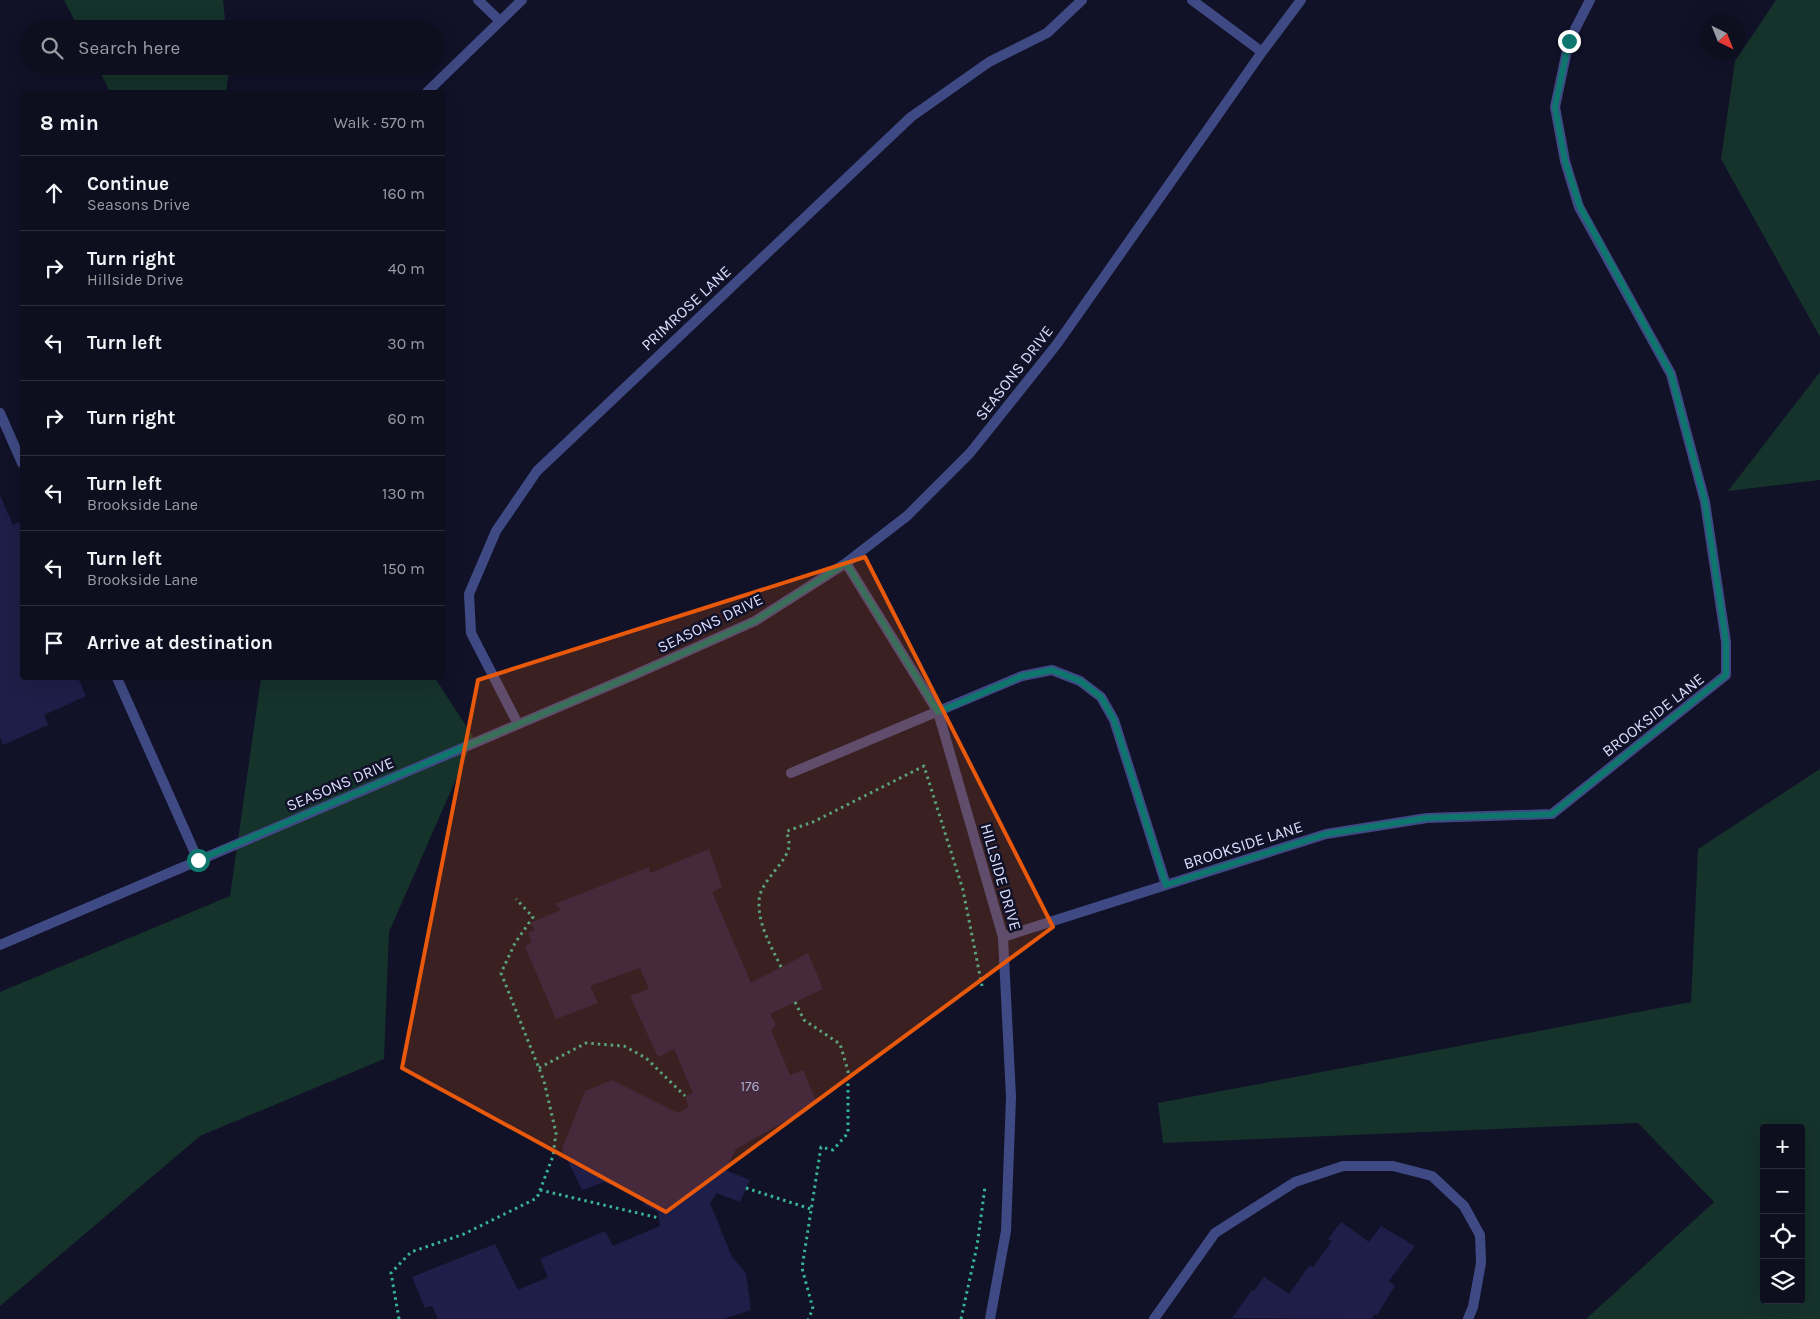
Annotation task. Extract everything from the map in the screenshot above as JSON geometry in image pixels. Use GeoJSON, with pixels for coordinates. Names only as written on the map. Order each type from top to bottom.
{"type":"FeatureCollection","features":[{"type":"Feature","properties":{"kind":"street"},"geometry":{"type":"LineString","coordinates":[[478,0],[500,21]]}},
{"type":"Feature","properties":{"kind":"street"},"geometry":{"type":"LineString","coordinates":[[445,74],[522,0]]}},
{"type":"Feature","properties":{"kind":"street","name":"PRIMROSE LANE"},"geometry":{"type":"LineString","coordinates":[[518,724],[471,633],[469,594],[496,531],[537,471],[911,116],[989,62],[1047,33],[1082,0]]}},
{"type":"Feature","properties":{"kind":"street"},"geometry":{"type":"LineString","coordinates":[[1192,0],[1262,52]]}},
{"type":"Feature","properties":{"kind":"street","name":"SEASONS DRIVE"},"geometry":{"type":"LineString","coordinates":[[0,945],[755,621],[846,563],[907,516],[970,453],[1057,344],[1262,52],[1301,0]]}},
{"type":"Feature","properties":{"kind":"street","name":"BROOKSIDE LANE"},"geometry":{"type":"LineString","coordinates":[[1003,937],[1326,834],[1427,818],[1552,814],[1726,675],[1726,642],[1705,502],[1671,374],[1580,207],[1565,161],[1555,107],[1569,41],[1590,0]]}},
{"type":"Feature","properties":{"kind":"street"},"geometry":{"type":"LineString","coordinates":[[429,90],[444,75]]}},
{"type":"Feature","properties":{"kind":"street"},"geometry":{"type":"LineString","coordinates":[[0,412],[20,458]]}},
{"type":"Feature","properties":{"kind":"street","name":"HILLSIDE DRIVE"},"geometry":{"type":"LineString","coordinates":[[846,563],[938,712],[1003,937],[1011,1097],[1006,1231],[990,1319]]}},
{"type":"Feature","properties":{"kind":"street"},"geometry":{"type":"LineString","coordinates":[[791,773],[1022,676],[1052,670],[1080,681],[1101,697],[1114,720],[1166,885]]}},
{"type":"Feature","properties":{"kind":"street"},"geometry":{"type":"LineString","coordinates":[[119,680],[198,860]]}},
{"type":"Feature","properties":{"kind":"street"},"geometry":{"type":"LineString","coordinates":[[1154,1319],[1215,1233],[1295,1182],[1342,1166],[1393,1166],[1432,1176],[1464,1206],[1480,1235],[1481,1263],[1473,1307],[1468,1319]]}},
{"type":"Feature","properties":{"kind":"path"},"geometry":{"type":"LineString","coordinates":[[781,967],[761,925],[759,900],[767,879],[777,868],[789,847],[787,831],[813,822],[924,766],[963,890],[982,986]]}},
{"type":"Feature","properties":{"kind":"path"},"geometry":{"type":"LineString","coordinates":[[399,1319],[391,1273],[411,1252],[464,1234],[537,1198],[553,1156],[556,1133],[544,1081],[501,974],[515,943],[534,917],[516,899]]}},
{"type":"Feature","properties":{"kind":"path"},"geometry":{"type":"LineString","coordinates":[[795,1002],[804,1020],[840,1044],[848,1071],[848,1133],[833,1150],[821,1147],[802,1268],[813,1309],[808,1319]]}},
{"type":"Feature","properties":{"kind":"path"},"geometry":{"type":"LineString","coordinates":[[539,1068],[586,1043],[624,1046],[646,1058],[686,1096]]}},
{"type":"Feature","properties":{"kind":"path"},"geometry":{"type":"LineString","coordinates":[[961,1319],[977,1246],[985,1185]]}},
{"type":"Feature","properties":{"kind":"path"},"geometry":{"type":"LineString","coordinates":[[746,1188],[811,1209]]}},
{"type":"Feature","properties":{"kind":"path"},"geometry":{"type":"LineString","coordinates":[[540,1190],[658,1218]]}},
{"type":"Feature","properties":{"kind":"highlighted area"},"geometry":{"type":"Polygon","coordinates":[[[865,557],[1053,927],[666,1212],[402,1068],[478,680],[865,557]]]}},
{"type":"Feature","properties":{"kind":"green space"},"geometry":{"type":"Polygon","coordinates":[[[64,0],[223,0],[225,20],[74,20],[64,0]]]}},
{"type":"Feature","properties":{"kind":"green space"},"geometry":{"type":"Polygon","coordinates":[[[1776,0],[1820,0],[1820,337],[1721,159],[1735,61],[1745,60],[1745,46],[1776,0]]]}},
{"type":"Feature","properties":{"kind":"green space"},"geometry":{"type":"Polygon","coordinates":[[[102,75],[228,75],[226,90],[109,90],[102,75]]]}},
{"type":"Feature","properties":{"kind":"green space"},"geometry":{"type":"Polygon","coordinates":[[[1820,372],[1820,480],[1728,491],[1820,372]]]}},
{"type":"Feature","properties":{"kind":"green space"},"geometry":{"type":"Polygon","coordinates":[[[261,680],[436,680],[474,738],[389,932],[384,1059],[200,1136],[0,1306],[0,992],[230,896],[261,680]]]}},
{"type":"Feature","properties":{"kind":"green space"},"geometry":{"type":"Polygon","coordinates":[[[1820,769],[1820,1319],[1586,1319],[1714,1202],[1638,1123],[1163,1143],[1158,1103],[1691,1002],[1698,849],[1820,769]]]}},
{"type":"Feature","properties":{"kind":"building"},"geometry":{"type":"Polygon","coordinates":[[[0,495],[13,525],[20,522],[20,680],[79,680],[86,696],[44,715],[48,725],[3,745],[0,737],[0,495]]]}},
{"type":"Feature","properties":{"kind":"building"},"geometry":{"type":"Polygon","coordinates":[[[709,849],[722,887],[712,892],[751,983],[808,953],[823,989],[770,1014],[776,1025],[771,1030],[790,1075],[803,1070],[817,1103],[736,1149],[725,1170],[750,1180],[740,1202],[717,1193],[710,1203],[732,1257],[746,1273],[751,1310],[723,1319],[438,1319],[432,1306],[425,1308],[412,1277],[495,1244],[518,1290],[548,1277],[540,1259],[605,1231],[613,1246],[660,1226],[658,1212],[643,1204],[649,1200],[604,1182],[582,1190],[562,1149],[585,1091],[612,1080],[678,1113],[689,1107],[685,1096],[693,1093],[674,1049],[658,1057],[630,996],[649,989],[640,968],[590,986],[598,1003],[556,1019],[525,947],[532,942],[528,933],[535,930],[530,923],[561,910],[555,904],[649,867],[650,873],[709,849]]]}},
{"type":"Feature","properties":{"kind":"building"},"geometry":{"type":"Polygon","coordinates":[[[1341,1222],[1369,1242],[1381,1226],[1415,1246],[1389,1281],[1395,1286],[1377,1315],[1375,1314],[1371,1319],[1232,1318],[1264,1277],[1289,1294],[1310,1265],[1313,1267],[1332,1241],[1328,1239],[1341,1222]]]}},
{"type":"Feature","properties":{"kind":"route"},"geometry":{"type":"LineString","coordinates":[[198,860],[634,675],[755,621],[846,563],[938,712],[1022,676],[1052,670],[1080,681],[1101,697],[1114,720],[1166,885],[1326,834],[1427,818],[1552,814],[1726,675],[1726,642],[1705,502],[1671,374],[1580,207],[1565,161],[1555,107],[1569,41]]}}]}
